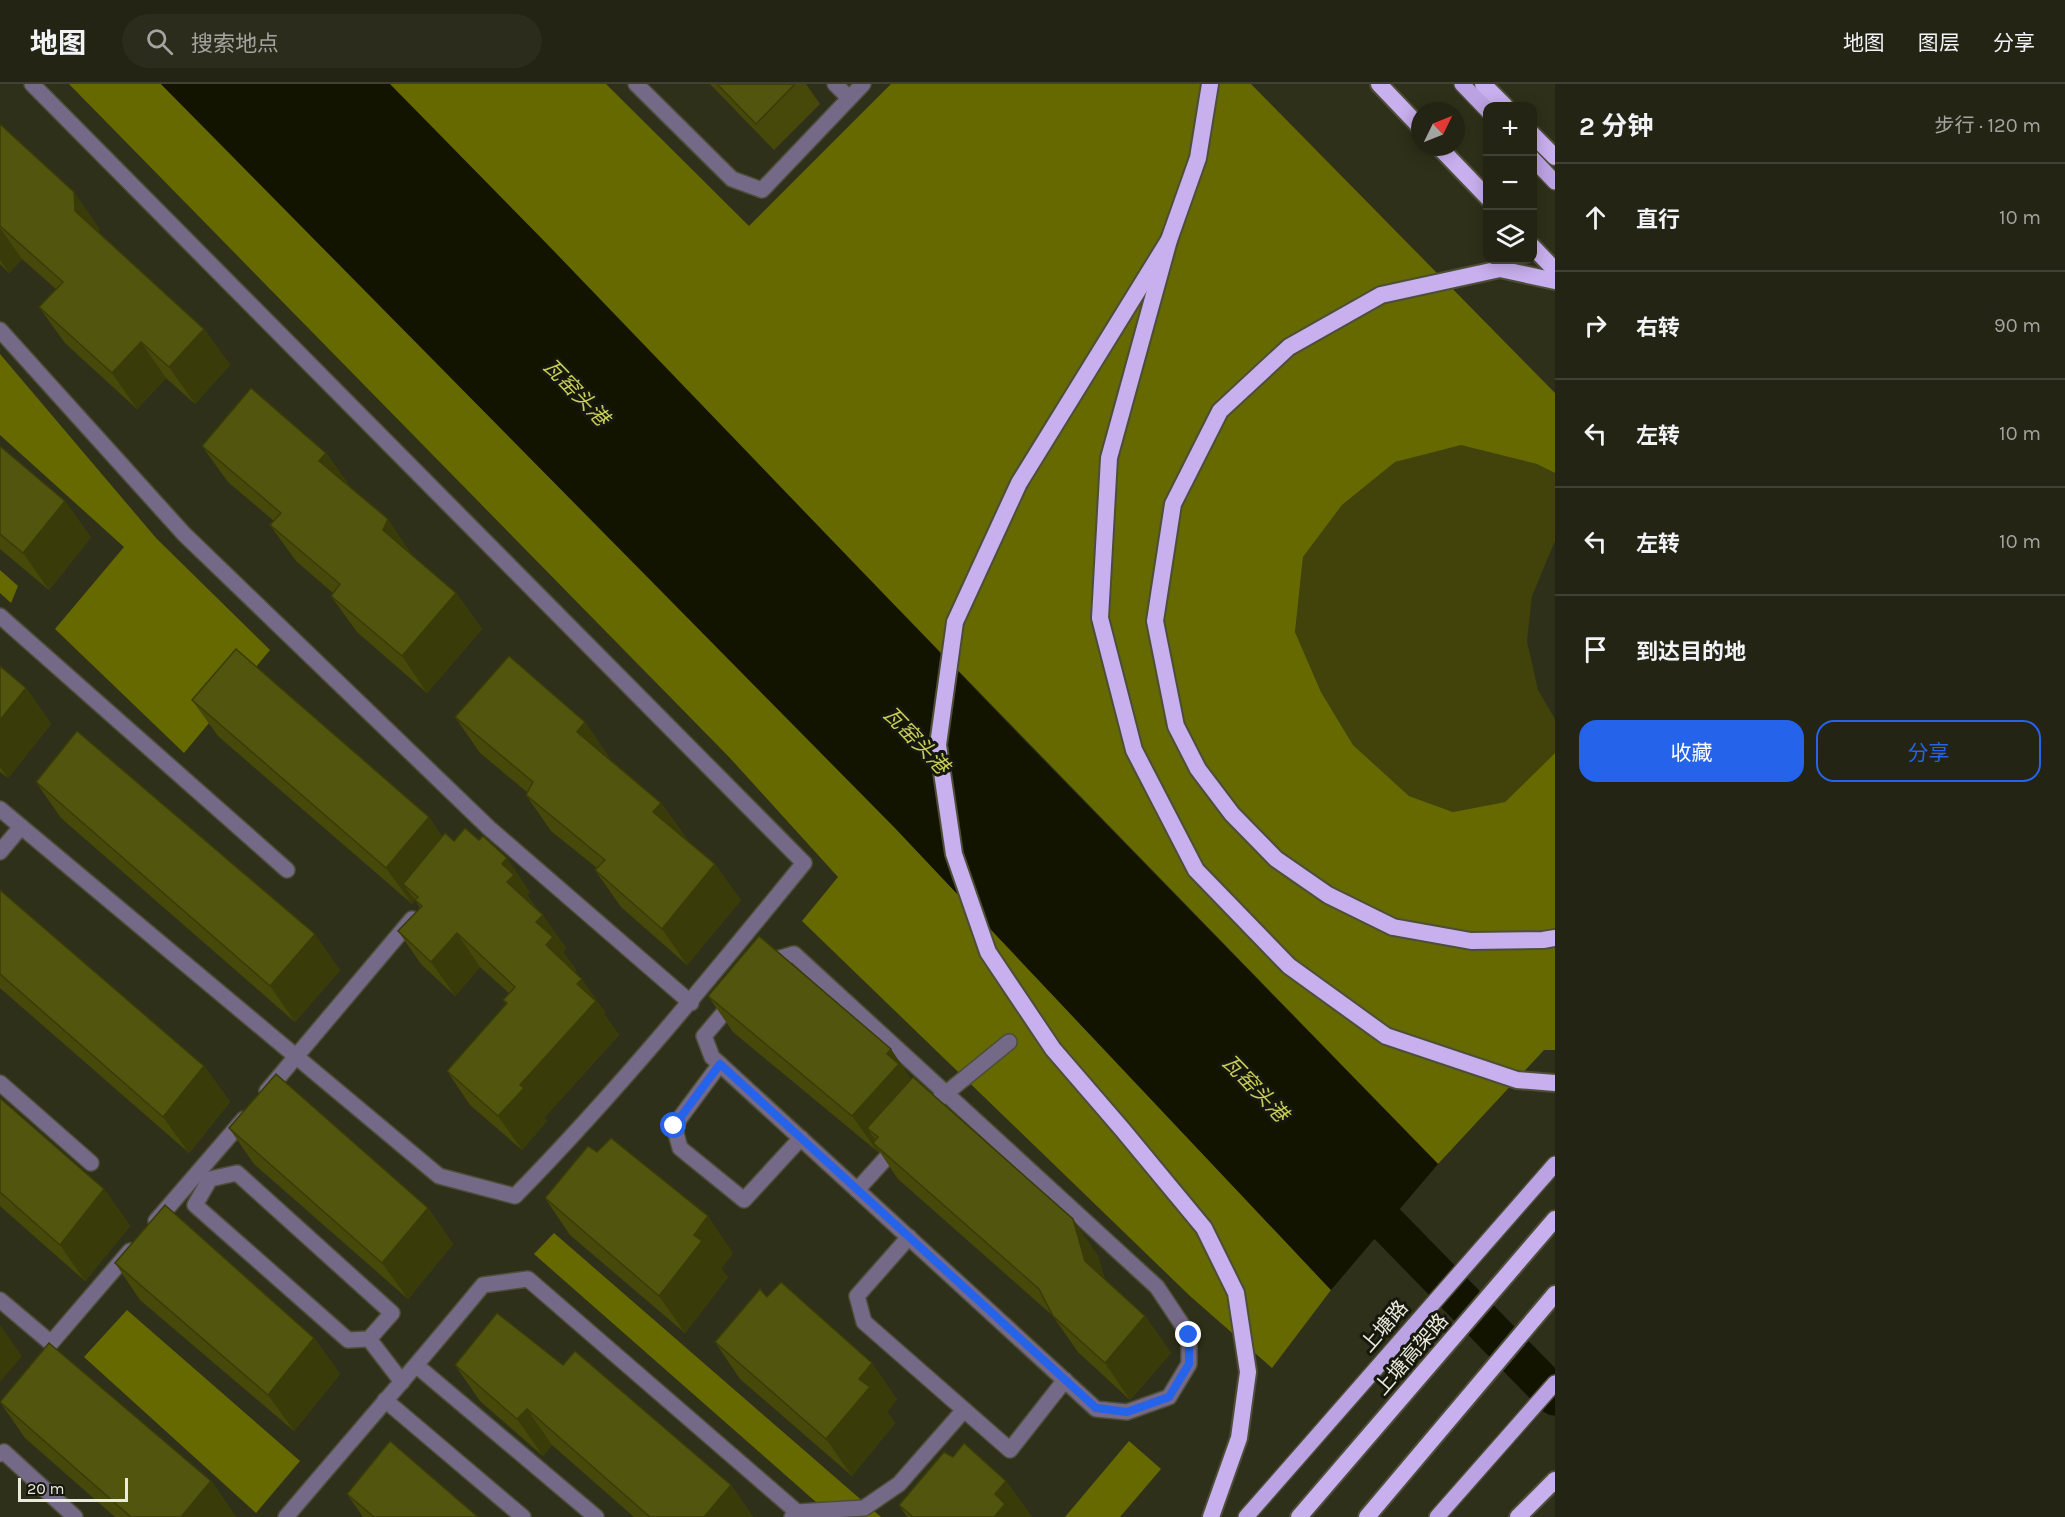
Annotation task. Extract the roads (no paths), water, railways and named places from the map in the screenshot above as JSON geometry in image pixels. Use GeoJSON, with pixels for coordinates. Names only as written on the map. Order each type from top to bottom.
{"type":"FeatureCollection","features":[{"type":"Feature","properties":{"kind":"highway"},"geometry":{"type":"LineString","coordinates":[[1210,84],[1198,158],[1169,240],[1109,458],[1100,618],[1134,750],[1197,870],[1289,966],[1386,1036],[1517,1080],[1555,1083]]}},
{"type":"Feature","properties":{"kind":"highway"},"geometry":{"type":"LineString","coordinates":[[1379,84],[1411,118]]}},
{"type":"Feature","properties":{"kind":"highway"},"geometry":{"type":"LineString","coordinates":[[1483,84],[1501,102]]}},
{"type":"Feature","properties":{"kind":"highway"},"geometry":{"type":"LineString","coordinates":[[1537,138],[1555,157]]}},
{"type":"Feature","properties":{"kind":"highway"},"geometry":{"type":"LineString","coordinates":[[1448,156],[1483,193]]}},
{"type":"Feature","properties":{"kind":"highway"},"geometry":{"type":"LineString","coordinates":[[1169,240],[1019,483],[955,622],[938,745],[954,854],[988,952],[1053,1049],[1204,1228],[1236,1293],[1248,1372],[1239,1438],[1211,1517]]}},
{"type":"Feature","properties":{"kind":"highway"},"geometry":{"type":"LineString","coordinates":[[1537,250],[1555,270]]}},
{"type":"Feature","properties":{"kind":"highway"},"geometry":{"type":"LineString","coordinates":[[1555,281],[1500,269],[1381,295],[1289,347],[1220,411],[1173,504],[1155,621],[1176,726],[1198,769],[1232,814],[1276,859],[1328,895],[1393,927],[1471,941],[1555,938]]}},
{"type":"Feature","properties":{"kind":"highway","name":"上塘高架路"},"geometry":{"type":"LineString","coordinates":[[1299,1517],[1555,1219]]}},
{"type":"Feature","properties":{"kind":"highway"},"geometry":{"type":"LineString","coordinates":[[1367,1517],[1555,1294]]}},
{"type":"Feature","properties":{"kind":"highway"},"geometry":{"type":"LineString","coordinates":[[1518,1517],[1555,1480]]}},
{"type":"Feature","properties":{"kind":"main road"},"geometry":{"type":"LineString","coordinates":[[1462,84],[1483,106]]}},
{"type":"Feature","properties":{"kind":"main road"},"geometry":{"type":"LineString","coordinates":[[1537,162],[1555,182]]}},
{"type":"Feature","properties":{"kind":"main road","name":"上塘路"},"geometry":{"type":"LineString","coordinates":[[1246,1517],[1555,1164]]}},
{"type":"Feature","properties":{"kind":"main road"},"geometry":{"type":"LineString","coordinates":[[1439,1516],[1555,1383]]}},
{"type":"Feature","properties":{"kind":"street"},"geometry":{"type":"LineString","coordinates":[[0,809],[439,1176],[515,1196],[558,1152],[691,1003],[804,863],[32,84]]}},
{"type":"Feature","properties":{"kind":"street"},"geometry":{"type":"LineString","coordinates":[[636,84],[732,179],[762,190],[863,84]]}},
{"type":"Feature","properties":{"kind":"street"},"geometry":{"type":"LineString","coordinates":[[835,84],[849,98]]}},
{"type":"Feature","properties":{"kind":"street"},"geometry":{"type":"LineString","coordinates":[[0,330],[184,534],[484,832],[691,1003]]}},
{"type":"Feature","properties":{"kind":"street"},"geometry":{"type":"LineString","coordinates":[[0,616],[287,870]]}},
{"type":"Feature","properties":{"kind":"street"},"geometry":{"type":"LineString","coordinates":[[0,852],[21,827]]}},
{"type":"Feature","properties":{"kind":"street"},"geometry":{"type":"LineString","coordinates":[[0,1300],[51,1343],[297,1057],[419,910]]}},
{"type":"Feature","properties":{"kind":"street"},"geometry":{"type":"LineString","coordinates":[[794,954],[1157,1287],[1189,1335],[1189,1364],[1169,1397],[1127,1412],[1096,1408],[720,1064],[712,1057],[704,1036],[767,962],[794,954]]}},
{"type":"Feature","properties":{"kind":"street"},"geometry":{"type":"LineString","coordinates":[[929,1110],[945,1092],[1009,1042]]}},
{"type":"Feature","properties":{"kind":"street"},"geometry":{"type":"LineString","coordinates":[[720,1064],[674,1126],[680,1148],[744,1200],[801,1138]]}},
{"type":"Feature","properties":{"kind":"street"},"geometry":{"type":"LineString","coordinates":[[0,1083],[91,1163]]}},
{"type":"Feature","properties":{"kind":"street"},"geometry":{"type":"LineString","coordinates":[[857,1190],[905,1136]]}},
{"type":"Feature","properties":{"kind":"street"},"geometry":{"type":"LineString","coordinates":[[237,1173],[392,1313],[369,1340],[348,1340],[195,1205],[210,1179],[237,1173]]}},
{"type":"Feature","properties":{"kind":"street"},"geometry":{"type":"LineString","coordinates":[[909,1237],[857,1296],[864,1322],[1010,1450],[1065,1380]]}},
{"type":"Feature","properties":{"kind":"street"},"geometry":{"type":"LineString","coordinates":[[286,1517],[385,1400],[417,1366],[483,1285],[528,1279],[794,1514],[864,1509],[898,1484],[964,1410]]}},
{"type":"Feature","properties":{"kind":"street"},"geometry":{"type":"LineString","coordinates":[[369,1340],[402,1382]]}},
{"type":"Feature","properties":{"kind":"street"},"geometry":{"type":"LineString","coordinates":[[417,1366],[596,1517]]}},
{"type":"Feature","properties":{"kind":"street"},"geometry":{"type":"LineString","coordinates":[[385,1400],[523,1517]]}},
{"type":"Feature","properties":{"kind":"street"},"geometry":{"type":"LineString","coordinates":[[0,1454],[4,1452],[75,1517]]}},
{"type":"Feature","properties":{"kind":"water"},"geometry":{"type":"Polygon","coordinates":[[[161,84],[390,84],[549,246],[1025,741],[1438,1164],[1331,1290],[895,828],[161,84]]]}},
{"type":"Feature","properties":{"kind":"waterway","name":"瓦窑头港"},"geometry":{"type":"LineString","coordinates":[[1350,1186],[1555,1396]]}}]}
